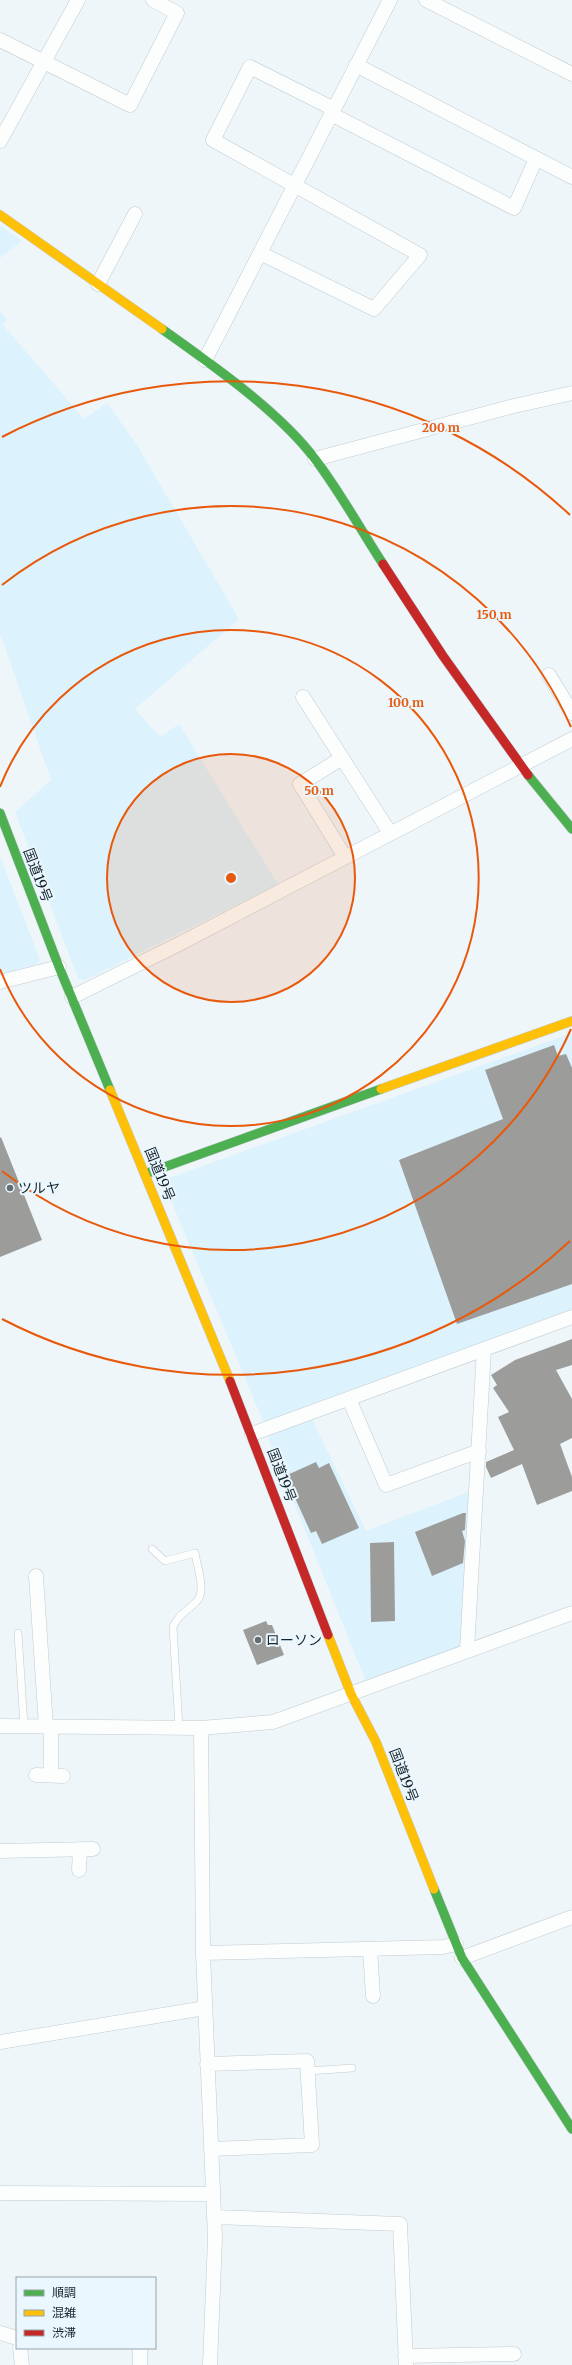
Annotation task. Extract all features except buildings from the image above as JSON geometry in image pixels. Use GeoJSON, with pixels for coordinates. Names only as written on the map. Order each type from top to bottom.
{"type":"FeatureCollection","features":[{"type":"Feature","properties":{"kind":"main road"},"geometry":{"type":"LineString","coordinates":[[1,219],[98,284],[205,360],[282,422],[315,459],[443,656],[520,765],[572,829]]}},
{"type":"Feature","properties":{"kind":"main road","name":"国道19号"},"geometry":{"type":"LineString","coordinates":[[0,813],[59,967],[252,1434],[350,1694],[376,1742],[462,1958],[572,2129]]}},
{"type":"Feature","properties":{"kind":"main road"},"geometry":{"type":"LineString","coordinates":[[145,1174],[572,1022]]}},
{"type":"Feature","properties":{"kind":"street"},"geometry":{"type":"LineString","coordinates":[[0,141],[78,0]]}},
{"type":"Feature","properties":{"kind":"street"},"geometry":{"type":"LineString","coordinates":[[0,40],[130,105],[177,13],[153,0]]}},
{"type":"Feature","properties":{"kind":"street"},"geometry":{"type":"LineString","coordinates":[[205,360],[260,252],[296,186],[390,0]]}},
{"type":"Feature","properties":{"kind":"street"},"geometry":{"type":"LineString","coordinates":[[426,0],[572,74]]}},
{"type":"Feature","properties":{"kind":"street"},"geometry":{"type":"LineString","coordinates":[[356,65],[572,178]]}},
{"type":"Feature","properties":{"kind":"street"},"geometry":{"type":"LineString","coordinates":[[260,252],[374,309],[420,255],[213,140],[250,67],[514,208],[536,159]]}},
{"type":"Feature","properties":{"kind":"street"},"geometry":{"type":"LineString","coordinates":[[98,284],[134,214]]}},
{"type":"Feature","properties":{"kind":"street"},"geometry":{"type":"LineString","coordinates":[[315,459],[514,406],[572,393]]}},
{"type":"Feature","properties":{"kind":"street"},"geometry":{"type":"LineString","coordinates":[[550,675],[572,713]]}},
{"type":"Feature","properties":{"kind":"street"},"geometry":{"type":"LineString","coordinates":[[303,697],[390,833]]}},
{"type":"Feature","properties":{"kind":"street"},"geometry":{"type":"LineString","coordinates":[[72,997],[179,944],[572,739]]}},
{"type":"Feature","properties":{"kind":"street"},"geometry":{"type":"LineString","coordinates":[[342,758],[300,784],[345,857]]}},
{"type":"Feature","properties":{"kind":"street"},"geometry":{"type":"LineString","coordinates":[[0,982],[59,967]]}},
{"type":"Feature","properties":{"kind":"street"},"geometry":{"type":"LineString","coordinates":[[252,1434],[572,1317]]}},
{"type":"Feature","properties":{"kind":"street"},"geometry":{"type":"LineString","coordinates":[[467,1650],[484,1349]]}},
{"type":"Feature","properties":{"kind":"street"},"geometry":{"type":"LineString","coordinates":[[349,1399],[386,1485],[478,1451]]}},
{"type":"Feature","properties":{"kind":"street"},"geometry":{"type":"LineString","coordinates":[[36,1576],[48,1726],[57,1775],[36,1775]]}},
{"type":"Feature","properties":{"kind":"street"},"geometry":{"type":"LineString","coordinates":[[0,1726],[200,1728],[273,1722],[467,1650],[572,1613]]}},
{"type":"Feature","properties":{"kind":"street"},"geometry":{"type":"LineString","coordinates":[[200,1728],[203,1953],[215,2238],[210,2365]]}},
{"type":"Feature","properties":{"kind":"street"},"geometry":{"type":"LineString","coordinates":[[0,1851],[87,1849],[79,1870]]}},
{"type":"Feature","properties":{"kind":"street"},"geometry":{"type":"LineString","coordinates":[[462,1958],[572,1918]]}},
{"type":"Feature","properties":{"kind":"street"},"geometry":{"type":"LineString","coordinates":[[203,1953],[443,1947],[456,1944]]}},
{"type":"Feature","properties":{"kind":"street"},"geometry":{"type":"LineString","coordinates":[[370,1949],[373,1996]]}},
{"type":"Feature","properties":{"kind":"street"},"geometry":{"type":"LineString","coordinates":[[0,2042],[205,2008]]}},
{"type":"Feature","properties":{"kind":"street"},"geometry":{"type":"LineString","coordinates":[[207,2064],[307,2061],[312,2145],[211,2149]]}},
{"type":"Feature","properties":{"kind":"street"},"geometry":{"type":"LineString","coordinates":[[0,2193],[212,2194]]}},
{"type":"Feature","properties":{"kind":"street"},"geometry":{"type":"LineString","coordinates":[[214,2217],[400,2224],[406,2360],[514,2354]]}},
{"type":"Feature","properties":{"kind":"street"},"geometry":{"type":"LineString","coordinates":[[0,2332],[16,2338]]}},
{"type":"Feature","properties":{"kind":"street"},"geometry":{"type":"LineString","coordinates":[[20,2349],[22,2365]]}},
{"type":"Feature","properties":{"kind":"street"},"geometry":{"type":"LineString","coordinates":[[140,2349],[140,2365]]}},
{"type":"Feature","properties":{"kind":"lane"},"geometry":{"type":"LineString","coordinates":[[152,1549],[165,1561],[195,1553],[202,1593],[198,1601],[177,1618],[173,1627],[179,1728]]}},
{"type":"Feature","properties":{"kind":"lane"},"geometry":{"type":"LineString","coordinates":[[18,1633],[24,1726]]}},
{"type":"Feature","properties":{"kind":"lane"},"geometry":{"type":"LineString","coordinates":[[308,2071],[352,2068]]}},
{"type":"Feature","properties":{"kind":"shaded area"},"geometry":{"type":"Polygon","coordinates":[[[0,225],[22,241],[0,258],[0,225]]]}},
{"type":"Feature","properties":{"kind":"shaded area"},"geometry":{"type":"Polygon","coordinates":[[[0,311],[7,319],[3,325],[84,419],[107,403],[137,445],[239,619],[135,709],[160,737],[179,724],[278,884],[85,980],[78,978],[15,812],[51,780],[0,633],[0,311]]]}},
{"type":"Feature","properties":{"kind":"shaded area"},"geometry":{"type":"Polygon","coordinates":[[[0,856],[40,960],[35,965],[0,974],[0,856]]]}},
{"type":"Feature","properties":{"kind":"shaded area"},"geometry":{"type":"Polygon","coordinates":[[[572,1033],[572,1313],[269,1423],[263,1421],[165,1186],[169,1178],[572,1033]]]}},
{"type":"Feature","properties":{"kind":"shaded area"},"geometry":{"type":"Polygon","coordinates":[[[312,1419],[366,1531],[471,1491],[464,1639],[460,1647],[366,1682],[268,1438],[270,1433],[312,1419]]]}},
{"type":"Feature","properties":{"kind":"traffic: fast"},"geometry":{"type":"LineString","coordinates":[[162,329],[202,357],[264,406],[300,441],[315,459],[333,485],[383,564]]}},
{"type":"Feature","properties":{"kind":"traffic: fast"},"geometry":{"type":"LineString","coordinates":[[528,775],[572,829]]}},
{"type":"Feature","properties":{"kind":"traffic: fast"},"geometry":{"type":"LineString","coordinates":[[0,813],[59,967],[110,1090]]}},
{"type":"Feature","properties":{"kind":"traffic: fast"},"geometry":{"type":"LineString","coordinates":[[145,1174],[381,1089]]}},
{"type":"Feature","properties":{"kind":"traffic: fast"},"geometry":{"type":"LineString","coordinates":[[434,1889],[462,1958],[572,2129]]}},
{"type":"Feature","properties":{"kind":"traffic: slow"},"geometry":{"type":"LineString","coordinates":[[0,215],[162,329]]}},
{"type":"Feature","properties":{"kind":"traffic: slow"},"geometry":{"type":"LineString","coordinates":[[381,1089],[572,1021]]}},
{"type":"Feature","properties":{"kind":"traffic: slow"},"geometry":{"type":"LineString","coordinates":[[110,1090],[230,1381]]}},
{"type":"Feature","properties":{"kind":"traffic: slow"},"geometry":{"type":"LineString","coordinates":[[328,1635],[351,1694],[376,1742],[434,1889]]}},
{"type":"Feature","properties":{"kind":"traffic: jam"},"geometry":{"type":"LineString","coordinates":[[383,564],[443,656],[528,775]]}},
{"type":"Feature","properties":{"kind":"traffic: jam"},"geometry":{"type":"LineString","coordinates":[[230,1381],[328,1635]]}},
{"type":"Feature","properties":{"kind":"place","name":"ツルヤ"},"geometry":{"type":"Point","coordinates":[10,1188]}},
{"type":"Feature","properties":{"kind":"place","name":"ローソン"},"geometry":{"type":"Point","coordinates":[258,1640]}}]}
